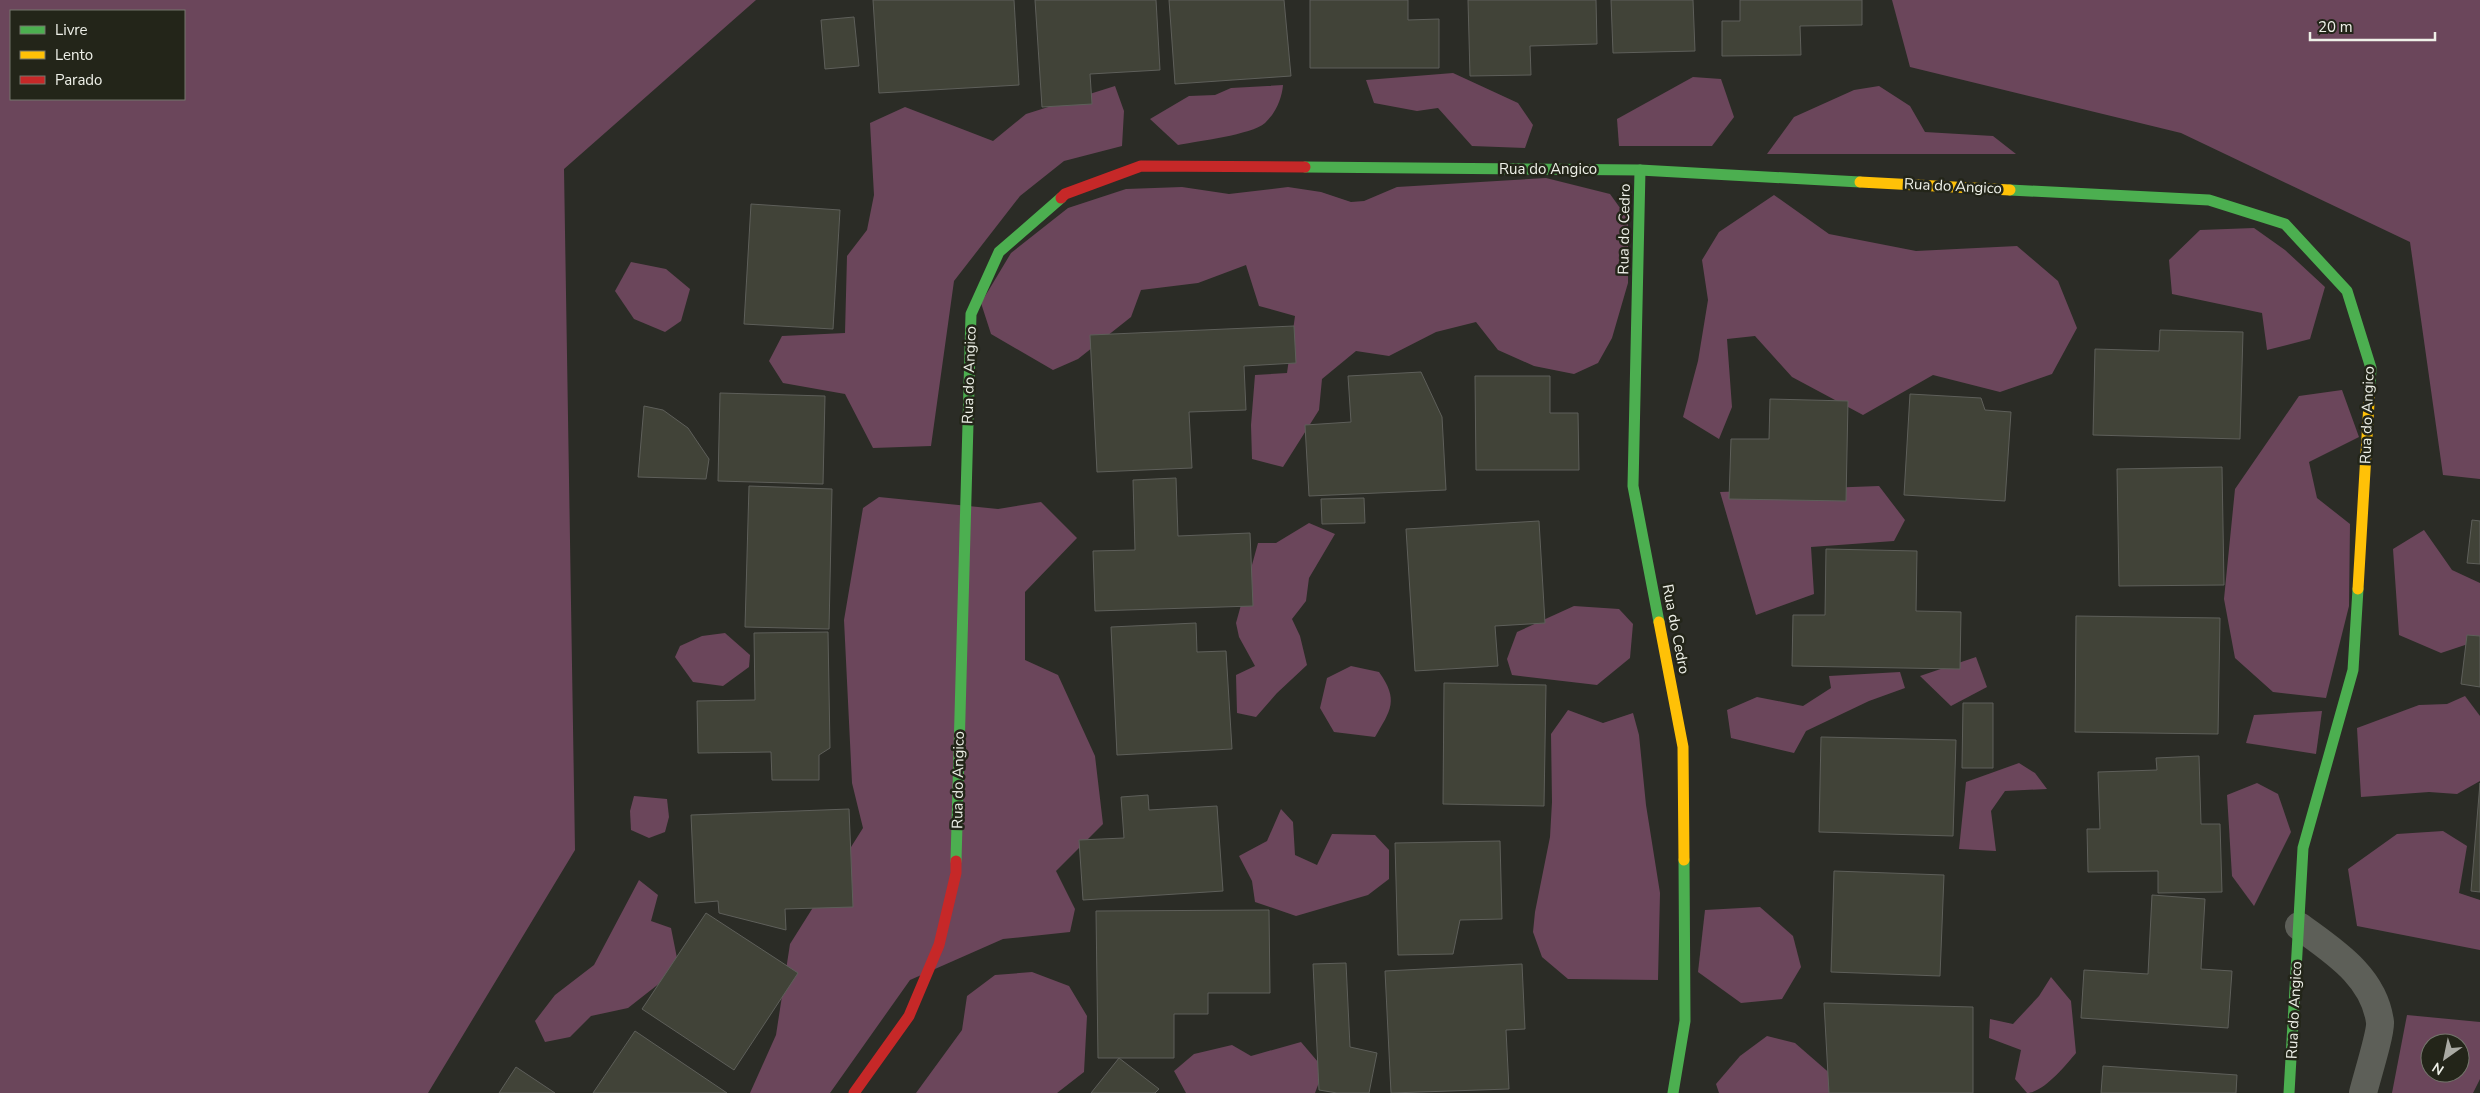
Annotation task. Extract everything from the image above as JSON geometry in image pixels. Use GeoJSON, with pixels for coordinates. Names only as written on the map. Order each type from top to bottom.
{"type":"FeatureCollection","features":[{"type":"Feature","properties":{"kind":"street","name":"Rua do Angico"},"geometry":{"type":"LineString","coordinates":[[854,1093],[909,1016],[939,945],[956,873],[971,314],[999,252],[1065,194],[1140,166],[1640,170],[2209,200],[2285,224],[2347,291],[2371,368],[2354,670],[2303,848],[2289,1093]]}},
{"type":"Feature","properties":{"kind":"street","name":"Rua do Cedro"},"geometry":{"type":"LineString","coordinates":[[1640,170],[1633,486],[1683,747],[1685,1021],[1673,1093]]}},
{"type":"Feature","properties":{"kind":"street"},"geometry":{"type":"LineString","coordinates":[[2299,926],[2346,960],[2370,989],[2380,1024],[2363,1093]]}},
{"type":"Feature","properties":{"kind":"shaded area"},"geometry":{"type":"Polygon","coordinates":[[[0,0],[756,0],[564,169],[575,850],[428,1093],[0,1093],[0,0]]]}},
{"type":"Feature","properties":{"kind":"shaded area"},"geometry":{"type":"Polygon","coordinates":[[[1892,0],[2480,0],[2480,479],[2443,475],[2410,242],[2181,133],[1910,67],[1892,0]]]}},
{"type":"Feature","properties":{"kind":"shaded area"},"geometry":{"type":"Polygon","coordinates":[[[1453,73],[1518,103],[1533,125],[1525,148],[1472,146],[1438,108],[1417,111],[1374,103],[1366,80],[1453,73]]]}},
{"type":"Feature","properties":{"kind":"shaded area"},"geometry":{"type":"Polygon","coordinates":[[[1693,77],[1721,79],[1734,117],[1712,146],[1619,146],[1617,119],[1693,77]]]}},
{"type":"Feature","properties":{"kind":"shaded area"},"geometry":{"type":"Polygon","coordinates":[[[1283,85],[1278,105],[1269,119],[1258,127],[1237,134],[1178,145],[1150,119],[1189,96],[1215,95],[1231,88],[1283,85]]]}},
{"type":"Feature","properties":{"kind":"shaded area"},"geometry":{"type":"Polygon","coordinates":[[[1115,86],[1124,111],[1122,146],[1064,161],[1020,196],[954,281],[931,446],[873,448],[845,394],[783,383],[769,361],[782,336],[845,333],[847,256],[867,230],[874,195],[870,123],[905,107],[993,141],[1026,114],[1115,86]]]}},
{"type":"Feature","properties":{"kind":"shaded area"},"geometry":{"type":"Polygon","coordinates":[[[1879,86],[1910,106],[1925,132],[1993,136],[2016,154],[1767,154],[1794,117],[1854,90],[1879,86]]]}},
{"type":"Feature","properties":{"kind":"shaded area"},"geometry":{"type":"Polygon","coordinates":[[[1546,178],[1610,194],[1628,219],[1628,283],[1612,338],[1598,363],[1574,374],[1534,366],[1498,350],[1476,322],[1436,332],[1389,356],[1356,351],[1322,379],[1319,410],[1283,467],[1252,459],[1251,425],[1255,375],[1287,373],[1295,316],[1259,306],[1246,265],[1198,283],[1141,290],[1131,317],[1078,359],[1053,370],[991,334],[981,303],[1011,253],[1068,208],[1126,189],[1182,187],[1229,194],[1288,187],[1321,192],[1351,202],[1364,201],[1397,187],[1546,178]]]}},
{"type":"Feature","properties":{"kind":"shaded area"},"geometry":{"type":"Polygon","coordinates":[[[1774,195],[1829,234],[1916,251],[2017,246],[2058,281],[2077,328],[2052,374],[2000,392],[1933,375],[1863,415],[1792,377],[1755,336],[1727,339],[1732,407],[1719,439],[1683,417],[1698,361],[1708,300],[1702,260],[1719,232],[1774,195]]]}},
{"type":"Feature","properties":{"kind":"shaded area"},"geometry":{"type":"Polygon","coordinates":[[[2254,228],[2285,250],[2325,287],[2310,339],[2267,350],[2262,313],[2172,294],[2169,260],[2200,230],[2254,228]]]}},
{"type":"Feature","properties":{"kind":"shaded area"},"geometry":{"type":"Polygon","coordinates":[[[631,262],[666,269],[690,289],[681,321],[665,332],[634,319],[615,291],[631,262]]]}},
{"type":"Feature","properties":{"kind":"shaded area"},"geometry":{"type":"Polygon","coordinates":[[[2342,390],[2359,437],[2309,462],[2317,498],[2350,524],[2349,606],[2326,698],[2273,692],[2235,658],[2224,599],[2235,489],[2299,396],[2342,390]]]}},
{"type":"Feature","properties":{"kind":"shaded area"},"geometry":{"type":"Polygon","coordinates":[[[1879,486],[1905,520],[1894,541],[1811,547],[1814,594],[1756,615],[1720,492],[1879,486]]]}},
{"type":"Feature","properties":{"kind":"shaded area"},"geometry":{"type":"Polygon","coordinates":[[[879,497],[998,509],[1041,502],[1077,538],[1025,592],[1025,660],[1058,675],[1095,756],[1103,824],[1056,871],[1075,909],[1070,932],[1003,939],[910,980],[830,1093],[750,1093],[776,1035],[790,944],[863,828],[852,783],[844,620],[863,508],[879,497]]]}},
{"type":"Feature","properties":{"kind":"shaded area"},"geometry":{"type":"Polygon","coordinates":[[[1309,523],[1335,534],[1309,578],[1306,601],[1292,619],[1300,636],[1307,665],[1277,693],[1256,717],[1237,713],[1236,675],[1255,666],[1239,637],[1236,623],[1258,543],[1276,543],[1309,523]]]}},
{"type":"Feature","properties":{"kind":"shaded area"},"geometry":{"type":"Polygon","coordinates":[[[2424,530],[2452,570],[2480,583],[2480,640],[2441,653],[2399,635],[2393,549],[2424,530]]]}},
{"type":"Feature","properties":{"kind":"shaded area"},"geometry":{"type":"Polygon","coordinates":[[[1574,606],[1619,609],[1633,624],[1630,658],[1597,685],[1512,675],[1507,659],[1517,632],[1574,606]]]}},
{"type":"Feature","properties":{"kind":"shaded area"},"geometry":{"type":"Polygon","coordinates":[[[725,633],[750,655],[749,667],[723,686],[693,682],[675,657],[680,646],[702,636],[725,633]]]}},
{"type":"Feature","properties":{"kind":"shaded area"},"geometry":{"type":"Polygon","coordinates":[[[1976,657],[1987,687],[1951,706],[1920,676],[1976,657]]]}},
{"type":"Feature","properties":{"kind":"shaded area"},"geometry":{"type":"Polygon","coordinates":[[[1351,666],[1379,672],[1389,690],[1391,698],[1389,712],[1375,737],[1334,732],[1320,708],[1327,678],[1351,666]]]}},
{"type":"Feature","properties":{"kind":"shaded area"},"geometry":{"type":"Polygon","coordinates":[[[1900,672],[1905,688],[1869,701],[1806,731],[1794,753],[1731,738],[1727,710],[1757,697],[1803,706],[1831,688],[1829,676],[1900,672]]]}},
{"type":"Feature","properties":{"kind":"shaded area"},"geometry":{"type":"Polygon","coordinates":[[[2465,696],[2480,716],[2480,781],[2457,794],[2429,792],[2361,797],[2357,728],[2419,705],[2447,704],[2465,696]]]}},
{"type":"Feature","properties":{"kind":"shaded area"},"geometry":{"type":"Polygon","coordinates":[[[1568,710],[1603,723],[1633,713],[1639,735],[1646,805],[1660,893],[1658,980],[1568,979],[1542,957],[1533,932],[1535,912],[1550,837],[1552,802],[1551,734],[1568,710]]]}},
{"type":"Feature","properties":{"kind":"shaded area"},"geometry":{"type":"Polygon","coordinates":[[[2322,711],[2316,754],[2246,743],[2254,715],[2322,711]]]}},
{"type":"Feature","properties":{"kind":"shaded area"},"geometry":{"type":"Polygon","coordinates":[[[2019,763],[2035,773],[2047,789],[2005,791],[1991,811],[1996,851],[1959,849],[1966,782],[2019,763]]]}},
{"type":"Feature","properties":{"kind":"shaded area"},"geometry":{"type":"Polygon","coordinates":[[[2257,783],[2278,794],[2291,832],[2254,906],[2232,876],[2227,795],[2257,783]]]}},
{"type":"Feature","properties":{"kind":"shaded area"},"geometry":{"type":"Polygon","coordinates":[[[634,796],[667,799],[669,817],[665,832],[649,838],[631,830],[630,811],[634,796]]]}},
{"type":"Feature","properties":{"kind":"shaded area"},"geometry":{"type":"Polygon","coordinates":[[[1281,809],[1293,822],[1295,855],[1317,865],[1332,834],[1375,835],[1389,850],[1389,879],[1368,895],[1296,916],[1255,902],[1252,881],[1239,856],[1267,841],[1281,809]]]}},
{"type":"Feature","properties":{"kind":"shaded area"},"geometry":{"type":"Polygon","coordinates":[[[2443,831],[2467,846],[2459,893],[2480,900],[2480,950],[2357,926],[2348,869],[2397,834],[2443,831]]]}},
{"type":"Feature","properties":{"kind":"shaded area"},"geometry":{"type":"Polygon","coordinates":[[[639,880],[658,895],[651,921],[671,928],[679,968],[628,1008],[591,1016],[570,1037],[545,1042],[535,1021],[555,995],[594,965],[639,880]]]}},
{"type":"Feature","properties":{"kind":"shaded area"},"geometry":{"type":"Polygon","coordinates":[[[1760,907],[1793,936],[1801,967],[1782,999],[1741,1003],[1698,972],[1705,910],[1760,907]]]}},
{"type":"Feature","properties":{"kind":"shaded area"},"geometry":{"type":"Polygon","coordinates":[[[1032,972],[1069,986],[1087,1016],[1084,1072],[1057,1093],[916,1093],[962,1030],[967,996],[995,975],[1032,972]]]}},
{"type":"Feature","properties":{"kind":"shaded area"},"geometry":{"type":"Polygon","coordinates":[[[2051,977],[2071,1001],[2076,1053],[2047,1084],[2033,1092],[2027,1093],[2015,1079],[2021,1050],[1989,1038],[1990,1019],[2013,1024],[2039,996],[2051,977]]]}},
{"type":"Feature","properties":{"kind":"shaded area"},"geometry":{"type":"Polygon","coordinates":[[[2407,1015],[2480,1022],[2480,1079],[2473,1093],[2392,1093],[2407,1015]]]}},
{"type":"Feature","properties":{"kind":"shaded area"},"geometry":{"type":"Polygon","coordinates":[[[1767,1036],[1795,1043],[1841,1083],[1833,1093],[1719,1093],[1716,1084],[1740,1056],[1767,1036]]]}},
{"type":"Feature","properties":{"kind":"shaded area"},"geometry":{"type":"Polygon","coordinates":[[[1301,1042],[1324,1069],[1315,1093],[1186,1093],[1174,1071],[1194,1054],[1232,1045],[1251,1056],[1301,1042]]]}},
{"type":"Feature","properties":{"kind":"building"},"geometry":{"type":"Polygon","coordinates":[[[873,0],[1014,0],[1019,85],[879,93],[873,0]]]}},
{"type":"Feature","properties":{"kind":"building"},"geometry":{"type":"Polygon","coordinates":[[[1035,0],[1156,0],[1160,70],[1090,74],[1092,104],[1042,107],[1035,0]]]}},
{"type":"Feature","properties":{"kind":"building"},"geometry":{"type":"Polygon","coordinates":[[[1169,0],[1284,0],[1291,76],[1175,84],[1169,0]]]}},
{"type":"Feature","properties":{"kind":"building"},"geometry":{"type":"Polygon","coordinates":[[[1310,0],[1408,0],[1408,20],[1439,19],[1439,68],[1310,68],[1310,0]]]}},
{"type":"Feature","properties":{"kind":"building"},"geometry":{"type":"Polygon","coordinates":[[[1468,0],[1596,0],[1597,44],[1530,46],[1531,75],[1470,76],[1468,0]]]}},
{"type":"Feature","properties":{"kind":"building"},"geometry":{"type":"Polygon","coordinates":[[[1611,0],[1693,0],[1695,51],[1613,53],[1611,0]]]}},
{"type":"Feature","properties":{"kind":"building"},"geometry":{"type":"Polygon","coordinates":[[[1740,0],[1862,0],[1862,25],[1800,26],[1801,55],[1722,56],[1722,21],[1740,21],[1740,0]]]}},
{"type":"Feature","properties":{"kind":"building"},"geometry":{"type":"Polygon","coordinates":[[[854,17],[859,66],[825,69],[821,20],[854,17]]]}},
{"type":"Feature","properties":{"kind":"building"},"geometry":{"type":"Polygon","coordinates":[[[751,204],[840,210],[833,329],[744,324],[751,204]]]}},
{"type":"Feature","properties":{"kind":"building"},"geometry":{"type":"Polygon","coordinates":[[[1294,326],[1296,363],[1244,366],[1246,410],[1189,412],[1192,468],[1097,472],[1090,335],[1294,326]]]}},
{"type":"Feature","properties":{"kind":"building"},"geometry":{"type":"Polygon","coordinates":[[[2160,330],[2243,332],[2240,439],[2093,435],[2095,349],[2159,351],[2160,330]]]}},
{"type":"Feature","properties":{"kind":"building"},"geometry":{"type":"Polygon","coordinates":[[[1421,372],[1442,417],[1446,490],[1309,496],[1305,425],[1351,422],[1348,376],[1421,372]]]}},
{"type":"Feature","properties":{"kind":"building"},"geometry":{"type":"Polygon","coordinates":[[[1475,376],[1550,376],[1550,413],[1578,413],[1579,470],[1476,470],[1475,376]]]}},
{"type":"Feature","properties":{"kind":"building"},"geometry":{"type":"Polygon","coordinates":[[[720,393],[825,396],[823,484],[718,481],[720,393]]]}},
{"type":"Feature","properties":{"kind":"building"},"geometry":{"type":"Polygon","coordinates":[[[1910,394],[1981,398],[1985,410],[2011,412],[2005,501],[1904,495],[1910,394]]]}},
{"type":"Feature","properties":{"kind":"building"},"geometry":{"type":"Polygon","coordinates":[[[1770,399],[1848,401],[1846,501],[1729,499],[1731,439],[1769,439],[1770,399]]]}},
{"type":"Feature","properties":{"kind":"building"},"geometry":{"type":"Polygon","coordinates":[[[644,406],[663,410],[688,428],[709,459],[706,479],[638,477],[644,406]]]}},
{"type":"Feature","properties":{"kind":"building"},"geometry":{"type":"Polygon","coordinates":[[[2222,467],[2224,585],[2119,586],[2117,469],[2222,467]]]}},
{"type":"Feature","properties":{"kind":"building"},"geometry":{"type":"Polygon","coordinates":[[[1176,478],[1178,536],[1250,533],[1253,606],[1095,611],[1093,551],[1135,550],[1133,480],[1176,478]]]}},
{"type":"Feature","properties":{"kind":"building"},"geometry":{"type":"Polygon","coordinates":[[[749,486],[832,489],[829,629],[745,627],[749,486]]]}},
{"type":"Feature","properties":{"kind":"building"},"geometry":{"type":"Polygon","coordinates":[[[1364,498],[1365,523],[1322,524],[1321,499],[1364,498]]]}},
{"type":"Feature","properties":{"kind":"building"},"geometry":{"type":"Polygon","coordinates":[[[2472,520],[2480,521],[2480,564],[2467,563],[2472,520]]]}},
{"type":"Feature","properties":{"kind":"building"},"geometry":{"type":"Polygon","coordinates":[[[1539,521],[1545,623],[1495,626],[1498,666],[1415,671],[1406,529],[1539,521]]]}},
{"type":"Feature","properties":{"kind":"building"},"geometry":{"type":"Polygon","coordinates":[[[1826,549],[1917,551],[1916,611],[1961,612],[1960,669],[1792,666],[1793,615],[1825,615],[1826,549]]]}},
{"type":"Feature","properties":{"kind":"building"},"geometry":{"type":"Polygon","coordinates":[[[2076,616],[2220,618],[2218,734],[2075,732],[2076,616]]]}},
{"type":"Feature","properties":{"kind":"building"},"geometry":{"type":"Polygon","coordinates":[[[1196,623],[1197,652],[1226,651],[1232,749],[1117,755],[1111,627],[1196,623]]]}},
{"type":"Feature","properties":{"kind":"building"},"geometry":{"type":"Polygon","coordinates":[[[828,632],[830,748],[819,755],[819,780],[772,780],[771,752],[698,753],[697,701],[755,700],[754,633],[828,632]]]}},
{"type":"Feature","properties":{"kind":"building"},"geometry":{"type":"Polygon","coordinates":[[[2467,635],[2480,636],[2480,687],[2461,684],[2467,635]]]}},
{"type":"Feature","properties":{"kind":"building"},"geometry":{"type":"Polygon","coordinates":[[[1444,683],[1546,685],[1544,806],[1443,804],[1444,683]]]}},
{"type":"Feature","properties":{"kind":"building"},"geometry":{"type":"Polygon","coordinates":[[[1963,703],[1993,703],[1993,768],[1962,768],[1963,703]]]}},
{"type":"Feature","properties":{"kind":"building"},"geometry":{"type":"Polygon","coordinates":[[[1821,737],[1956,740],[1953,836],[1819,832],[1821,737]]]}},
{"type":"Feature","properties":{"kind":"building"},"geometry":{"type":"Polygon","coordinates":[[[2199,756],[2201,824],[2220,824],[2222,892],[2158,893],[2158,871],[2088,872],[2087,829],[2100,829],[2098,772],[2157,770],[2156,758],[2199,756]]]}},
{"type":"Feature","properties":{"kind":"building"},"geometry":{"type":"Polygon","coordinates":[[[2480,783],[2480,892],[2471,891],[2480,783]]]}},
{"type":"Feature","properties":{"kind":"building"},"geometry":{"type":"Polygon","coordinates":[[[1148,795],[1149,810],[1217,806],[1223,891],[1083,900],[1079,840],[1124,838],[1121,797],[1148,795]]]}},
{"type":"Feature","properties":{"kind":"building"},"geometry":{"type":"Polygon","coordinates":[[[849,809],[853,907],[785,909],[786,930],[719,913],[718,901],[695,903],[691,815],[849,809]]]}},
{"type":"Feature","properties":{"kind":"building"},"geometry":{"type":"Polygon","coordinates":[[[1500,841],[1502,919],[1460,920],[1453,954],[1398,955],[1395,843],[1500,841]]]}},
{"type":"Feature","properties":{"kind":"building"},"geometry":{"type":"Polygon","coordinates":[[[1834,871],[1944,875],[1940,976],[1831,972],[1834,871]]]}},
{"type":"Feature","properties":{"kind":"building"},"geometry":{"type":"Polygon","coordinates":[[[2152,895],[2205,899],[2201,969],[2232,971],[2228,1028],[2081,1018],[2084,970],[2148,974],[2152,895]]]}},
{"type":"Feature","properties":{"kind":"building"},"geometry":{"type":"Polygon","coordinates":[[[1269,910],[1270,993],[1208,993],[1208,1014],[1174,1014],[1174,1058],[1098,1058],[1096,911],[1269,910]]]}},
{"type":"Feature","properties":{"kind":"building"},"geometry":{"type":"Polygon","coordinates":[[[706,913],[798,973],[734,1070],[642,1009],[706,913]]]}},
{"type":"Feature","properties":{"kind":"building"},"geometry":{"type":"Polygon","coordinates":[[[1346,963],[1350,1047],[1377,1053],[1369,1093],[1337,1093],[1319,1090],[1313,964],[1346,963]]]}},
{"type":"Feature","properties":{"kind":"building"},"geometry":{"type":"Polygon","coordinates":[[[1522,964],[1525,1029],[1506,1030],[1509,1089],[1391,1093],[1385,971],[1522,964]]]}},
{"type":"Feature","properties":{"kind":"building"},"geometry":{"type":"Polygon","coordinates":[[[1824,1003],[1973,1007],[1973,1093],[1829,1093],[1824,1003]]]}},
{"type":"Feature","properties":{"kind":"building"},"geometry":{"type":"Polygon","coordinates":[[[635,1031],[727,1093],[593,1093],[635,1031]]]}},
{"type":"Feature","properties":{"kind":"building"},"geometry":{"type":"Polygon","coordinates":[[[1119,1058],[1159,1089],[1155,1093],[1091,1093],[1119,1058]]]}},
{"type":"Feature","properties":{"kind":"building"},"geometry":{"type":"Polygon","coordinates":[[[2103,1066],[2237,1075],[2236,1093],[2101,1093],[2103,1066]]]}},
{"type":"Feature","properties":{"kind":"building"},"geometry":{"type":"Polygon","coordinates":[[[516,1067],[555,1093],[499,1093],[516,1067]]]}},
{"type":"Feature","properties":{"kind":"traffic: fast"},"geometry":{"type":"LineString","coordinates":[[1305,167],[1640,170],[1860,182]]}},
{"type":"Feature","properties":{"kind":"traffic: fast"},"geometry":{"type":"LineString","coordinates":[[1640,170],[1633,486],[1659,622]]}},
{"type":"Feature","properties":{"kind":"traffic: fast"},"geometry":{"type":"LineString","coordinates":[[2010,190],[2209,200],[2285,224],[2347,291],[2371,368],[2370,386]]}},
{"type":"Feature","properties":{"kind":"traffic: fast"},"geometry":{"type":"LineString","coordinates":[[956,861],[971,314],[999,252],[1061,198]]}},
{"type":"Feature","properties":{"kind":"traffic: fast"},"geometry":{"type":"LineString","coordinates":[[2289,1093],[2303,848],[2353,670],[2358,589]]}},
{"type":"Feature","properties":{"kind":"traffic: fast"},"geometry":{"type":"LineString","coordinates":[[1673,1093],[1685,1021],[1684,860]]}},
{"type":"Feature","properties":{"kind":"traffic: slow"},"geometry":{"type":"LineString","coordinates":[[1860,182],[2010,190]]}},
{"type":"Feature","properties":{"kind":"traffic: slow"},"geometry":{"type":"LineString","coordinates":[[2358,589],[2370,386]]}},
{"type":"Feature","properties":{"kind":"traffic: slow"},"geometry":{"type":"LineString","coordinates":[[1659,622],[1683,747],[1684,860]]}},
{"type":"Feature","properties":{"kind":"traffic: jam"},"geometry":{"type":"LineString","coordinates":[[1061,198],[1065,194],[1141,166],[1305,167]]}},
{"type":"Feature","properties":{"kind":"traffic: jam"},"geometry":{"type":"LineString","coordinates":[[854,1093],[909,1016],[939,945],[956,873],[956,861]]}}]}
